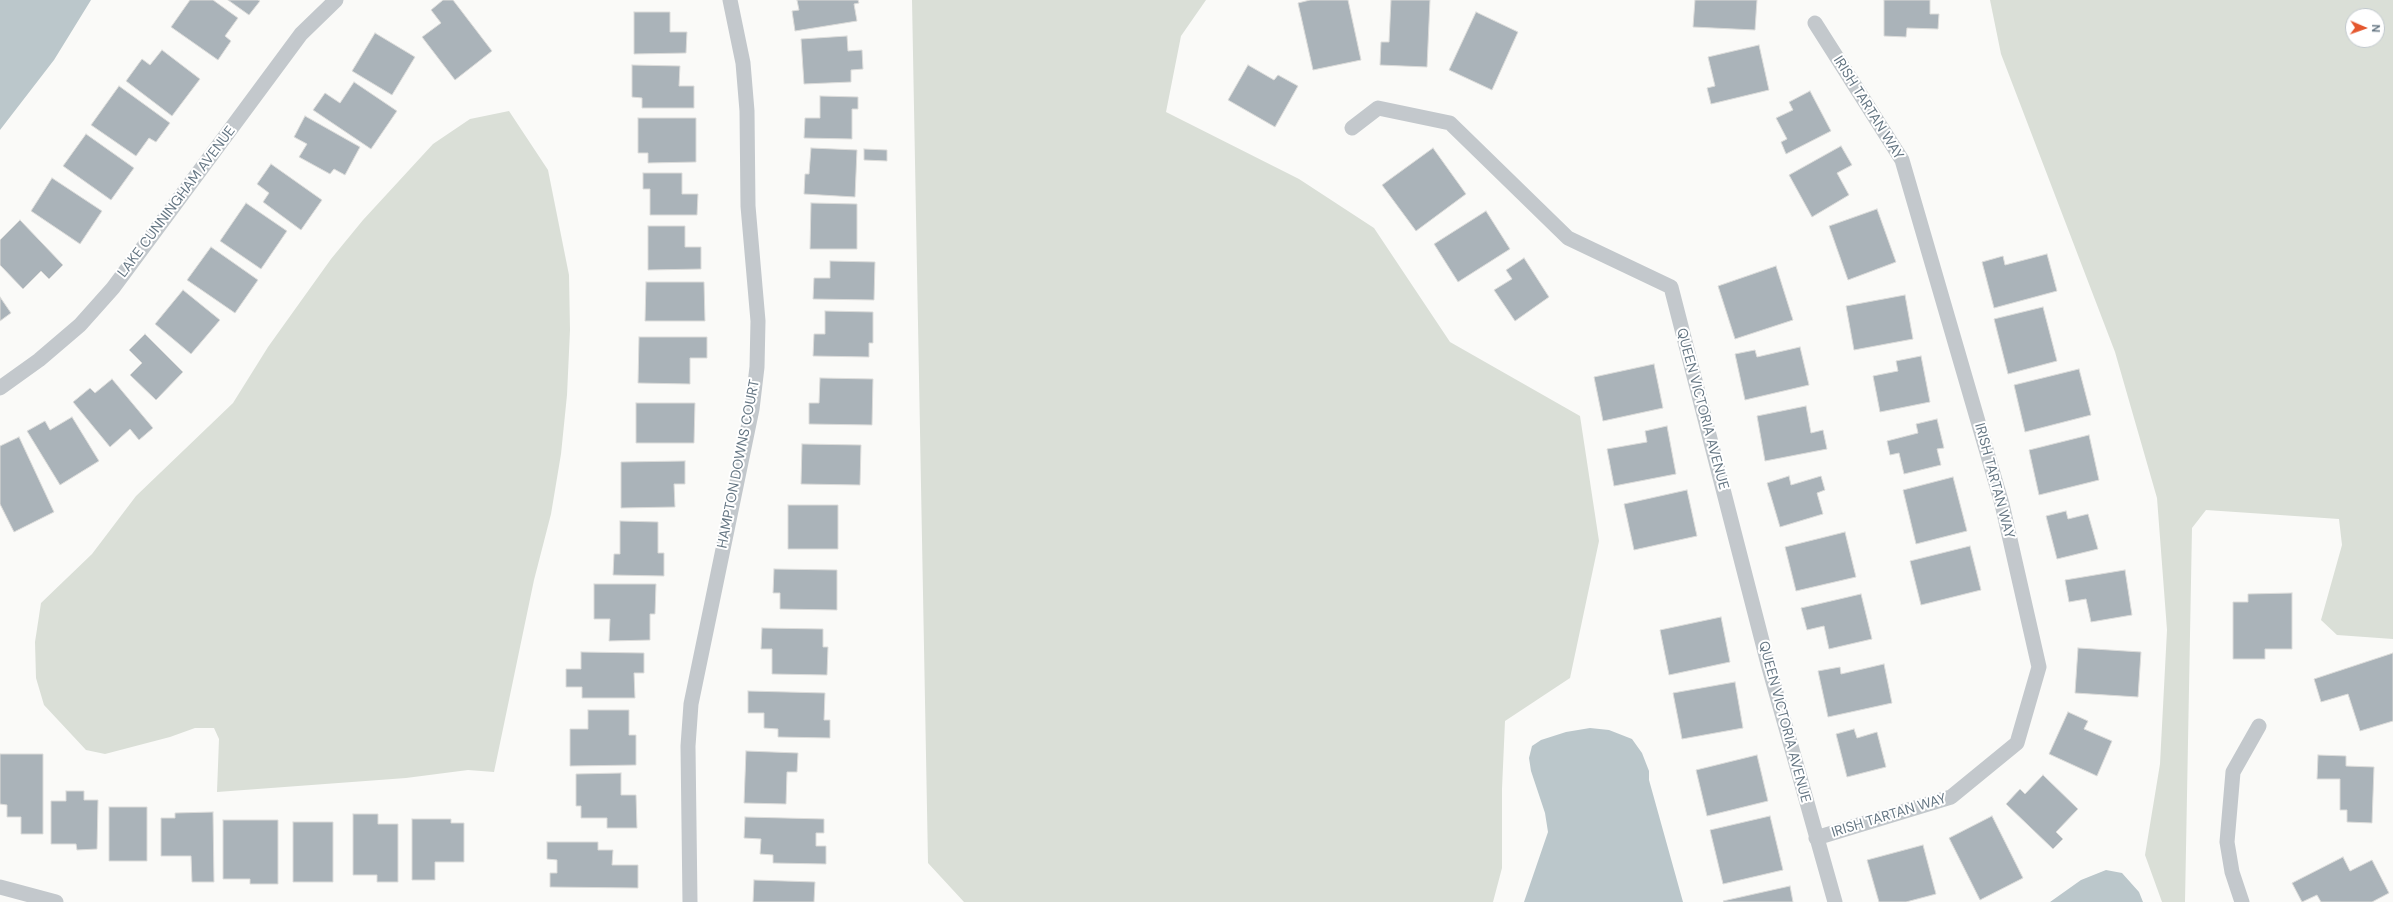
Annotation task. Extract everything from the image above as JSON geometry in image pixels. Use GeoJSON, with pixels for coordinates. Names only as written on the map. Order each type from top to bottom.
{"type":"FeatureCollection","features":[{"type":"Feature","properties":{"kind":"street","name":"LAKE CUNNINGHAM AVENUE"},"geometry":{"type":"LineString","coordinates":[[0,388],[40,360],[80,325],[113,288],[301,34],[336,0]]}},
{"type":"Feature","properties":{"kind":"street","name":"HAMPTON DOWNS COURT"},"geometry":{"type":"LineString","coordinates":[[690,902],[688,746],[691,704],[752,409],[757,367],[758,321],[748,206],[747,111],[743,63],[730,0]]}},
{"type":"Feature","properties":{"kind":"street","name":"IRISH TARTAN WAY"},"geometry":{"type":"LineString","coordinates":[[1815,23],[1902,160],[2002,504],[2039,667],[2017,743],[1951,797],[1816,838]]}},
{"type":"Feature","properties":{"kind":"street","name":"QUEEN VICTORIA AVENUE"},"geometry":{"type":"LineString","coordinates":[[1352,128],[1378,108],[1450,123],[1568,238],[1671,287],[1768,664],[1835,902]]}},
{"type":"Feature","properties":{"kind":"street"},"geometry":{"type":"LineString","coordinates":[[2242,902],[2232,872],[2227,842],[2233,772],[2259,726]]}},
{"type":"Feature","properties":{"kind":"street"},"geometry":{"type":"LineString","coordinates":[[0,887],[56,902]]}},
{"type":"Feature","properties":{"kind":"shaded area"},"geometry":{"type":"Polygon","coordinates":[[[0,0],[91,0],[54,60],[0,130],[0,0]]]}},
{"type":"Feature","properties":{"kind":"shaded area"},"geometry":{"type":"Polygon","coordinates":[[[912,0],[1206,0],[1181,36],[1166,112],[1299,179],[1374,228],[1450,342],[1580,416],[1599,541],[1570,678],[1505,721],[1502,789],[1502,868],[1493,902],[964,902],[928,863],[912,0]]]}},
{"type":"Feature","properties":{"kind":"shaded area"},"geometry":{"type":"Polygon","coordinates":[[[1990,0],[2393,0],[2393,639],[2337,635],[2321,620],[2342,545],[2339,519],[2206,510],[2192,528],[2185,902],[2162,902],[2145,855],[2160,764],[2167,630],[2157,498],[2115,352],[2001,54],[1990,0]]]}},
{"type":"Feature","properties":{"kind":"shaded area"},"geometry":{"type":"Polygon","coordinates":[[[509,111],[548,170],[569,275],[570,330],[567,395],[561,454],[551,514],[534,580],[494,772],[468,770],[406,778],[217,792],[219,739],[214,728],[195,728],[170,737],[105,754],[86,750],[44,705],[36,678],[35,642],[41,603],[92,554],[136,496],[233,403],[268,347],[331,259],[363,220],[433,144],[470,119],[509,111]]]}},
{"type":"Feature","properties":{"kind":"shaded area"},"geometry":{"type":"Polygon","coordinates":[[[1590,728],[1609,730],[1632,739],[1642,753],[1649,771],[1649,780],[1683,902],[1524,902],[1548,832],[1545,813],[1531,771],[1529,758],[1532,746],[1541,740],[1566,732],[1590,728]]]}},
{"type":"Feature","properties":{"kind":"shaded area"},"geometry":{"type":"Polygon","coordinates":[[[2106,870],[2122,873],[2139,892],[2143,902],[2050,902],[2081,880],[2106,870]]]}},
{"type":"Feature","properties":{"kind":"building"},"geometry":{"type":"Polygon","coordinates":[[[190,0],[213,0],[238,18],[225,36],[231,41],[218,60],[171,27],[190,0]]]}},
{"type":"Feature","properties":{"kind":"building"},"geometry":{"type":"Polygon","coordinates":[[[228,0],[258,0],[260,1],[249,15],[228,0]]]}},
{"type":"Feature","properties":{"kind":"building"},"geometry":{"type":"Polygon","coordinates":[[[443,0],[453,0],[492,51],[455,80],[422,37],[441,23],[431,10],[443,0]]]}},
{"type":"Feature","properties":{"kind":"building"},"geometry":{"type":"Polygon","coordinates":[[[797,0],[858,0],[859,3],[854,4],[857,21],[795,31],[792,11],[799,10],[797,0]]]}},
{"type":"Feature","properties":{"kind":"building"},"geometry":{"type":"Polygon","coordinates":[[[1310,0],[1348,0],[1361,60],[1313,70],[1298,3],[1310,0]]]}},
{"type":"Feature","properties":{"kind":"building"},"geometry":{"type":"Polygon","coordinates":[[[1391,0],[1430,0],[1427,67],[1380,65],[1381,42],[1389,42],[1391,0]]]}},
{"type":"Feature","properties":{"kind":"building"},"geometry":{"type":"Polygon","coordinates":[[[1695,0],[1757,0],[1755,30],[1693,27],[1695,0]]]}},
{"type":"Feature","properties":{"kind":"building"},"geometry":{"type":"Polygon","coordinates":[[[1884,0],[1930,0],[1930,14],[1939,14],[1938,29],[1907,28],[1906,37],[1884,36],[1884,0]]]}},
{"type":"Feature","properties":{"kind":"building"},"geometry":{"type":"Polygon","coordinates":[[[634,12],[670,12],[670,32],[687,32],[686,53],[634,54],[634,12]]]}},
{"type":"Feature","properties":{"kind":"building"},"geometry":{"type":"Polygon","coordinates":[[[1476,12],[1518,32],[1492,90],[1449,70],[1476,12]]]}},
{"type":"Feature","properties":{"kind":"building"},"geometry":{"type":"Polygon","coordinates":[[[375,33],[415,57],[392,95],[352,71],[375,33]]]}},
{"type":"Feature","properties":{"kind":"building"},"geometry":{"type":"Polygon","coordinates":[[[847,36],[848,51],[862,50],[863,69],[851,70],[851,82],[804,84],[801,39],[847,36]]]}},
{"type":"Feature","properties":{"kind":"building"},"geometry":{"type":"Polygon","coordinates":[[[1759,45],[1769,90],[1711,104],[1707,88],[1715,86],[1708,57],[1759,45]]]}},
{"type":"Feature","properties":{"kind":"building"},"geometry":{"type":"Polygon","coordinates":[[[162,50],[200,79],[172,116],[126,81],[142,59],[150,65],[162,50]]]}},
{"type":"Feature","properties":{"kind":"building"},"geometry":{"type":"Polygon","coordinates":[[[632,65],[680,66],[679,86],[694,86],[694,108],[642,108],[642,98],[632,97],[632,65]]]}},
{"type":"Feature","properties":{"kind":"building"},"geometry":{"type":"Polygon","coordinates":[[[1248,65],[1274,80],[1278,75],[1298,86],[1275,127],[1228,100],[1248,65]]]}},
{"type":"Feature","properties":{"kind":"building"},"geometry":{"type":"Polygon","coordinates":[[[354,82],[397,111],[371,149],[313,110],[325,93],[340,103],[354,82]]]}},
{"type":"Feature","properties":{"kind":"building"},"geometry":{"type":"Polygon","coordinates":[[[119,86],[170,123],[156,142],[149,138],[136,156],[91,125],[119,86]]]}},
{"type":"Feature","properties":{"kind":"building"},"geometry":{"type":"Polygon","coordinates":[[[1810,91],[1831,131],[1786,154],[1781,142],[1787,139],[1776,118],[1793,110],[1789,102],[1810,91]]]}},
{"type":"Feature","properties":{"kind":"building"},"geometry":{"type":"Polygon","coordinates":[[[820,96],[858,97],[858,109],[852,109],[852,139],[804,138],[805,118],[820,118],[820,96]]]}},
{"type":"Feature","properties":{"kind":"building"},"geometry":{"type":"Polygon","coordinates":[[[305,116],[360,147],[345,175],[334,169],[330,174],[299,157],[307,144],[294,137],[305,116]]]}},
{"type":"Feature","properties":{"kind":"building"},"geometry":{"type":"Polygon","coordinates":[[[638,118],[696,118],[696,162],[648,163],[648,153],[638,153],[638,118]]]}},
{"type":"Feature","properties":{"kind":"building"},"geometry":{"type":"Polygon","coordinates":[[[86,134],[134,168],[111,200],[63,166],[86,134]]]}},
{"type":"Feature","properties":{"kind":"building"},"geometry":{"type":"Polygon","coordinates":[[[1841,146],[1852,165],[1837,173],[1849,195],[1812,217],[1789,175],[1841,146]]]}},
{"type":"Feature","properties":{"kind":"building"},"geometry":{"type":"Polygon","coordinates":[[[811,148],[857,150],[855,197],[804,194],[805,174],[809,174],[811,148]]]}},
{"type":"Feature","properties":{"kind":"building"},"geometry":{"type":"Polygon","coordinates":[[[1433,148],[1466,194],[1416,231],[1382,185],[1433,148]]]}},
{"type":"Feature","properties":{"kind":"building"},"geometry":{"type":"Polygon","coordinates":[[[864,149],[887,150],[887,161],[864,160],[864,149]]]}},
{"type":"Feature","properties":{"kind":"building"},"geometry":{"type":"Polygon","coordinates":[[[271,164],[322,200],[301,230],[263,202],[269,193],[257,184],[271,164]]]}},
{"type":"Feature","properties":{"kind":"building"},"geometry":{"type":"Polygon","coordinates":[[[643,173],[682,173],[682,194],[698,194],[697,215],[650,215],[650,189],[643,189],[643,173]]]}},
{"type":"Feature","properties":{"kind":"building"},"geometry":{"type":"Polygon","coordinates":[[[52,178],[102,211],[80,244],[31,211],[52,178]]]}},
{"type":"Feature","properties":{"kind":"building"},"geometry":{"type":"Polygon","coordinates":[[[246,203],[287,231],[261,269],[220,241],[246,203]]]}},
{"type":"Feature","properties":{"kind":"building"},"geometry":{"type":"Polygon","coordinates":[[[811,203],[857,204],[857,249],[810,249],[811,203]]]}},
{"type":"Feature","properties":{"kind":"building"},"geometry":{"type":"Polygon","coordinates":[[[1877,209],[1896,262],[1848,280],[1829,226],[1877,209]]]}},
{"type":"Feature","properties":{"kind":"building"},"geometry":{"type":"Polygon","coordinates":[[[1486,211],[1510,249],[1458,282],[1434,244],[1486,211]]]}},
{"type":"Feature","properties":{"kind":"building"},"geometry":{"type":"Polygon","coordinates":[[[20,220],[63,265],[49,279],[41,271],[23,289],[0,265],[0,240],[20,220]]]}},
{"type":"Feature","properties":{"kind":"building"},"geometry":{"type":"Polygon","coordinates":[[[648,226],[685,226],[685,247],[701,247],[701,269],[648,270],[648,226]]]}},
{"type":"Feature","properties":{"kind":"building"},"geometry":{"type":"Polygon","coordinates":[[[211,247],[258,280],[235,313],[187,280],[211,247]]]}},
{"type":"Feature","properties":{"kind":"building"},"geometry":{"type":"Polygon","coordinates":[[[2047,254],[2057,291],[1994,308],[1982,262],[2003,256],[2005,265],[2047,254]]]}},
{"type":"Feature","properties":{"kind":"building"},"geometry":{"type":"Polygon","coordinates":[[[1524,258],[1549,297],[1515,321],[1494,290],[1512,279],[1506,270],[1524,258]]]}},
{"type":"Feature","properties":{"kind":"building"},"geometry":{"type":"Polygon","coordinates":[[[830,261],[875,262],[874,300],[813,299],[814,278],[830,278],[830,261]]]}},
{"type":"Feature","properties":{"kind":"building"},"geometry":{"type":"Polygon","coordinates":[[[1776,266],[1793,320],[1735,339],[1718,286],[1776,266]]]}},
{"type":"Feature","properties":{"kind":"building"},"geometry":{"type":"Polygon","coordinates":[[[646,282],[704,282],[705,321],[645,321],[646,282]]]}},
{"type":"Feature","properties":{"kind":"building"},"geometry":{"type":"Polygon","coordinates":[[[183,290],[220,320],[191,354],[155,324],[183,290]]]}},
{"type":"Feature","properties":{"kind":"building"},"geometry":{"type":"Polygon","coordinates":[[[1905,295],[1913,339],[1854,350],[1846,306],[1905,295]]]}},
{"type":"Feature","properties":{"kind":"building"},"geometry":{"type":"Polygon","coordinates":[[[0,297],[11,313],[0,321],[0,297]]]}},
{"type":"Feature","properties":{"kind":"building"},"geometry":{"type":"Polygon","coordinates":[[[2043,307],[2057,361],[2008,374],[1994,319],[2043,307]]]}},
{"type":"Feature","properties":{"kind":"building"},"geometry":{"type":"Polygon","coordinates":[[[825,311],[873,312],[873,343],[869,343],[869,357],[813,356],[814,334],[825,334],[825,311]]]}},
{"type":"Feature","properties":{"kind":"building"},"geometry":{"type":"Polygon","coordinates":[[[145,334],[183,372],[156,400],[130,375],[142,363],[129,350],[145,334]]]}},
{"type":"Feature","properties":{"kind":"building"},"geometry":{"type":"Polygon","coordinates":[[[639,337],[707,337],[707,358],[690,358],[690,384],[638,383],[639,337]]]}},
{"type":"Feature","properties":{"kind":"building"},"geometry":{"type":"Polygon","coordinates":[[[1800,347],[1809,385],[1745,400],[1735,354],[1755,350],[1757,357],[1800,347]]]}},
{"type":"Feature","properties":{"kind":"building"},"geometry":{"type":"Polygon","coordinates":[[[1921,356],[1930,402],[1880,412],[1873,376],[1898,371],[1896,361],[1921,356]]]}},
{"type":"Feature","properties":{"kind":"building"},"geometry":{"type":"Polygon","coordinates":[[[1654,364],[1663,408],[1603,421],[1594,377],[1654,364]]]}},
{"type":"Feature","properties":{"kind":"building"},"geometry":{"type":"Polygon","coordinates":[[[2079,369],[2091,415],[2025,432],[2014,385],[2079,369]]]}},
{"type":"Feature","properties":{"kind":"building"},"geometry":{"type":"Polygon","coordinates":[[[820,378],[873,379],[872,425],[809,424],[809,403],[819,403],[820,378]]]}},
{"type":"Feature","properties":{"kind":"building"},"geometry":{"type":"Polygon","coordinates":[[[112,379],[153,428],[139,440],[130,429],[110,447],[73,402],[90,388],[95,393],[112,379]]]}},
{"type":"Feature","properties":{"kind":"building"},"geometry":{"type":"Polygon","coordinates":[[[636,403],[695,403],[694,443],[636,443],[636,403]]]}},
{"type":"Feature","properties":{"kind":"building"},"geometry":{"type":"Polygon","coordinates":[[[1806,406],[1811,433],[1823,430],[1827,449],[1765,461],[1757,416],[1806,406]]]}},
{"type":"Feature","properties":{"kind":"building"},"geometry":{"type":"Polygon","coordinates":[[[72,417],[99,461],[60,485],[27,431],[45,421],[50,430],[72,417]]]}},
{"type":"Feature","properties":{"kind":"building"},"geometry":{"type":"Polygon","coordinates":[[[1937,419],[1944,448],[1937,449],[1941,465],[1904,474],[1899,453],[1890,455],[1887,441],[1918,433],[1916,424],[1937,419]]]}},
{"type":"Feature","properties":{"kind":"building"},"geometry":{"type":"Polygon","coordinates":[[[1667,426],[1676,474],[1614,486],[1607,449],[1647,442],[1645,431],[1667,426]]]}},
{"type":"Feature","properties":{"kind":"building"},"geometry":{"type":"Polygon","coordinates":[[[2089,435],[2099,480],[2039,495],[2029,450],[2089,435]]]}},
{"type":"Feature","properties":{"kind":"building"},"geometry":{"type":"Polygon","coordinates":[[[19,437],[54,512],[14,532],[0,504],[0,446],[19,437]]]}},
{"type":"Feature","properties":{"kind":"building"},"geometry":{"type":"Polygon","coordinates":[[[802,444],[861,445],[860,485],[801,484],[802,444]]]}},
{"type":"Feature","properties":{"kind":"building"},"geometry":{"type":"Polygon","coordinates":[[[685,461],[685,484],[674,484],[675,507],[621,508],[621,462],[685,461]]]}},
{"type":"Feature","properties":{"kind":"building"},"geometry":{"type":"Polygon","coordinates":[[[1789,476],[1791,485],[1821,476],[1825,490],[1817,493],[1823,514],[1780,527],[1767,483],[1789,476]]]}},
{"type":"Feature","properties":{"kind":"building"},"geometry":{"type":"Polygon","coordinates":[[[1953,477],[1967,531],[1916,544],[1903,490],[1953,477]]]}},
{"type":"Feature","properties":{"kind":"building"},"geometry":{"type":"Polygon","coordinates":[[[1687,490],[1697,536],[1634,550],[1624,504],[1687,490]]]}},
{"type":"Feature","properties":{"kind":"building"},"geometry":{"type":"Polygon","coordinates":[[[788,505],[838,505],[838,549],[788,549],[788,505]]]}},
{"type":"Feature","properties":{"kind":"building"},"geometry":{"type":"Polygon","coordinates":[[[2066,511],[2068,519],[2088,514],[2098,549],[2057,559],[2046,516],[2066,511]]]}},
{"type":"Feature","properties":{"kind":"building"},"geometry":{"type":"Polygon","coordinates":[[[620,521],[658,522],[658,553],[664,553],[664,576],[613,575],[614,554],[620,554],[620,521]]]}},
{"type":"Feature","properties":{"kind":"building"},"geometry":{"type":"Polygon","coordinates":[[[1845,532],[1856,577],[1796,591],[1785,547],[1845,532]]]}},
{"type":"Feature","properties":{"kind":"building"},"geometry":{"type":"Polygon","coordinates":[[[1970,546],[1981,590],[1921,605],[1910,561],[1970,546]]]}},
{"type":"Feature","properties":{"kind":"building"},"geometry":{"type":"Polygon","coordinates":[[[774,569],[837,570],[837,610],[780,609],[780,593],[773,593],[774,569]]]}},
{"type":"Feature","properties":{"kind":"building"},"geometry":{"type":"Polygon","coordinates":[[[2125,570],[2132,615],[2091,622],[2086,599],[2069,602],[2065,580],[2125,570]]]}},
{"type":"Feature","properties":{"kind":"building"},"geometry":{"type":"Polygon","coordinates":[[[594,584],[656,584],[655,614],[650,614],[650,640],[609,641],[610,619],[594,619],[594,584]]]}},
{"type":"Feature","properties":{"kind":"building"},"geometry":{"type":"Polygon","coordinates":[[[2292,593],[2292,649],[2265,649],[2265,659],[2233,659],[2233,602],[2248,602],[2248,594],[2292,593]]]}},
{"type":"Feature","properties":{"kind":"building"},"geometry":{"type":"Polygon","coordinates":[[[1861,594],[1872,639],[1829,649],[1824,626],[1807,630],[1801,608],[1861,594]]]}},
{"type":"Feature","properties":{"kind":"building"},"geometry":{"type":"Polygon","coordinates":[[[1721,617],[1730,662],[1669,675],[1660,630],[1721,617]]]}},
{"type":"Feature","properties":{"kind":"building"},"geometry":{"type":"Polygon","coordinates":[[[762,628],[823,629],[823,647],[828,647],[827,675],[772,674],[772,649],[761,649],[762,628]]]}},
{"type":"Feature","properties":{"kind":"building"},"geometry":{"type":"Polygon","coordinates":[[[2078,648],[2141,652],[2138,697],[2075,693],[2078,648]]]}},
{"type":"Feature","properties":{"kind":"building"},"geometry":{"type":"Polygon","coordinates":[[[581,652],[644,653],[644,673],[634,673],[635,698],[582,698],[582,687],[566,687],[566,669],[581,669],[581,652]]]}},
{"type":"Feature","properties":{"kind":"building"},"geometry":{"type":"Polygon","coordinates":[[[2393,653],[2393,721],[2360,731],[2348,694],[2321,702],[2314,679],[2393,653]]]}},
{"type":"Feature","properties":{"kind":"building"},"geometry":{"type":"Polygon","coordinates":[[[1884,664],[1892,703],[1828,717],[1818,671],[1840,667],[1841,674],[1884,664]]]}},
{"type":"Feature","properties":{"kind":"building"},"geometry":{"type":"Polygon","coordinates":[[[1735,682],[1743,728],[1682,739],[1673,693],[1735,682]]]}},
{"type":"Feature","properties":{"kind":"building"},"geometry":{"type":"Polygon","coordinates":[[[748,691],[825,693],[824,720],[830,720],[830,738],[778,737],[778,729],[764,728],[764,713],[748,713],[748,691]]]}},
{"type":"Feature","properties":{"kind":"building"},"geometry":{"type":"Polygon","coordinates":[[[588,710],[629,710],[629,735],[636,735],[636,765],[570,766],[570,729],[588,729],[588,710]]]}},
{"type":"Feature","properties":{"kind":"building"},"geometry":{"type":"Polygon","coordinates":[[[2068,712],[2088,721],[2084,729],[2112,741],[2097,776],[2049,754],[2068,712]]]}},
{"type":"Feature","properties":{"kind":"building"},"geometry":{"type":"Polygon","coordinates":[[[1854,729],[1857,738],[1877,732],[1886,767],[1847,777],[1836,734],[1854,729]]]}},
{"type":"Feature","properties":{"kind":"building"},"geometry":{"type":"Polygon","coordinates":[[[746,751],[798,753],[797,772],[787,772],[786,804],[744,803],[746,751]]]}},
{"type":"Feature","properties":{"kind":"building"},"geometry":{"type":"Polygon","coordinates":[[[0,754],[43,754],[43,834],[21,834],[21,817],[7,817],[7,805],[0,804],[0,754]]]}},
{"type":"Feature","properties":{"kind":"building"},"geometry":{"type":"Polygon","coordinates":[[[1757,755],[1768,801],[1707,816],[1696,770],[1757,755]]]}},
{"type":"Feature","properties":{"kind":"building"},"geometry":{"type":"Polygon","coordinates":[[[2318,755],[2346,756],[2346,766],[2374,767],[2372,823],[2347,822],[2347,810],[2340,810],[2340,779],[2317,779],[2318,755]]]}},
{"type":"Feature","properties":{"kind":"building"},"geometry":{"type":"Polygon","coordinates":[[[621,773],[621,795],[636,795],[637,828],[607,828],[607,818],[581,818],[581,806],[576,806],[576,774],[621,773]]]}},
{"type":"Feature","properties":{"kind":"building"},"geometry":{"type":"Polygon","coordinates":[[[2043,775],[2078,809],[2056,832],[2063,839],[2053,849],[2006,804],[2020,789],[2025,794],[2043,775]]]}},
{"type":"Feature","properties":{"kind":"building"},"geometry":{"type":"Polygon","coordinates":[[[66,791],[84,791],[84,800],[98,800],[97,849],[77,850],[76,844],[51,844],[51,801],[66,801],[66,791]]]}},
{"type":"Feature","properties":{"kind":"building"},"geometry":{"type":"Polygon","coordinates":[[[109,807],[147,807],[147,861],[109,861],[109,807]]]}},
{"type":"Feature","properties":{"kind":"building"},"geometry":{"type":"Polygon","coordinates":[[[213,812],[214,882],[192,882],[191,856],[161,856],[161,818],[175,818],[175,813],[213,812]]]}},
{"type":"Feature","properties":{"kind":"building"},"geometry":{"type":"Polygon","coordinates":[[[353,814],[378,814],[378,824],[398,824],[398,882],[377,882],[377,875],[353,875],[353,814]]]}},
{"type":"Feature","properties":{"kind":"building"},"geometry":{"type":"Polygon","coordinates":[[[1770,816],[1783,870],[1723,884],[1710,830],[1770,816]]]}},
{"type":"Feature","properties":{"kind":"building"},"geometry":{"type":"Polygon","coordinates":[[[1992,816],[2023,878],[1980,900],[1949,838],[1992,816]]]}},
{"type":"Feature","properties":{"kind":"building"},"geometry":{"type":"Polygon","coordinates":[[[745,817],[824,819],[824,833],[816,833],[816,846],[826,846],[826,864],[773,863],[773,855],[760,854],[761,839],[744,838],[745,817]]]}},
{"type":"Feature","properties":{"kind":"building"},"geometry":{"type":"Polygon","coordinates":[[[412,819],[451,819],[451,823],[464,823],[464,862],[435,862],[435,880],[412,880],[412,819]]]}},
{"type":"Feature","properties":{"kind":"building"},"geometry":{"type":"Polygon","coordinates":[[[223,820],[278,820],[278,884],[250,884],[250,879],[223,879],[223,820]]]}},
{"type":"Feature","properties":{"kind":"building"},"geometry":{"type":"Polygon","coordinates":[[[293,822],[333,822],[333,882],[293,882],[293,822]]]}},
{"type":"Feature","properties":{"kind":"building"},"geometry":{"type":"Polygon","coordinates":[[[547,842],[598,842],[598,850],[613,850],[612,865],[638,865],[638,888],[550,887],[550,873],[557,873],[557,860],[547,859],[547,842]]]}},
{"type":"Feature","properties":{"kind":"building"},"geometry":{"type":"Polygon","coordinates":[[[1923,845],[1936,894],[1906,902],[1879,902],[1867,860],[1923,845]]]}},
{"type":"Feature","properties":{"kind":"building"},"geometry":{"type":"Polygon","coordinates":[[[2343,857],[2350,871],[2372,860],[2389,893],[2372,902],[2321,902],[2317,895],[2302,902],[2292,883],[2343,857]]]}},
{"type":"Feature","properties":{"kind":"building"},"geometry":{"type":"Polygon","coordinates":[[[754,880],[815,882],[814,902],[753,902],[754,880]]]}},
{"type":"Feature","properties":{"kind":"building"},"geometry":{"type":"Polygon","coordinates":[[[1790,886],[1793,902],[1723,901],[1790,886]]]}}]}
